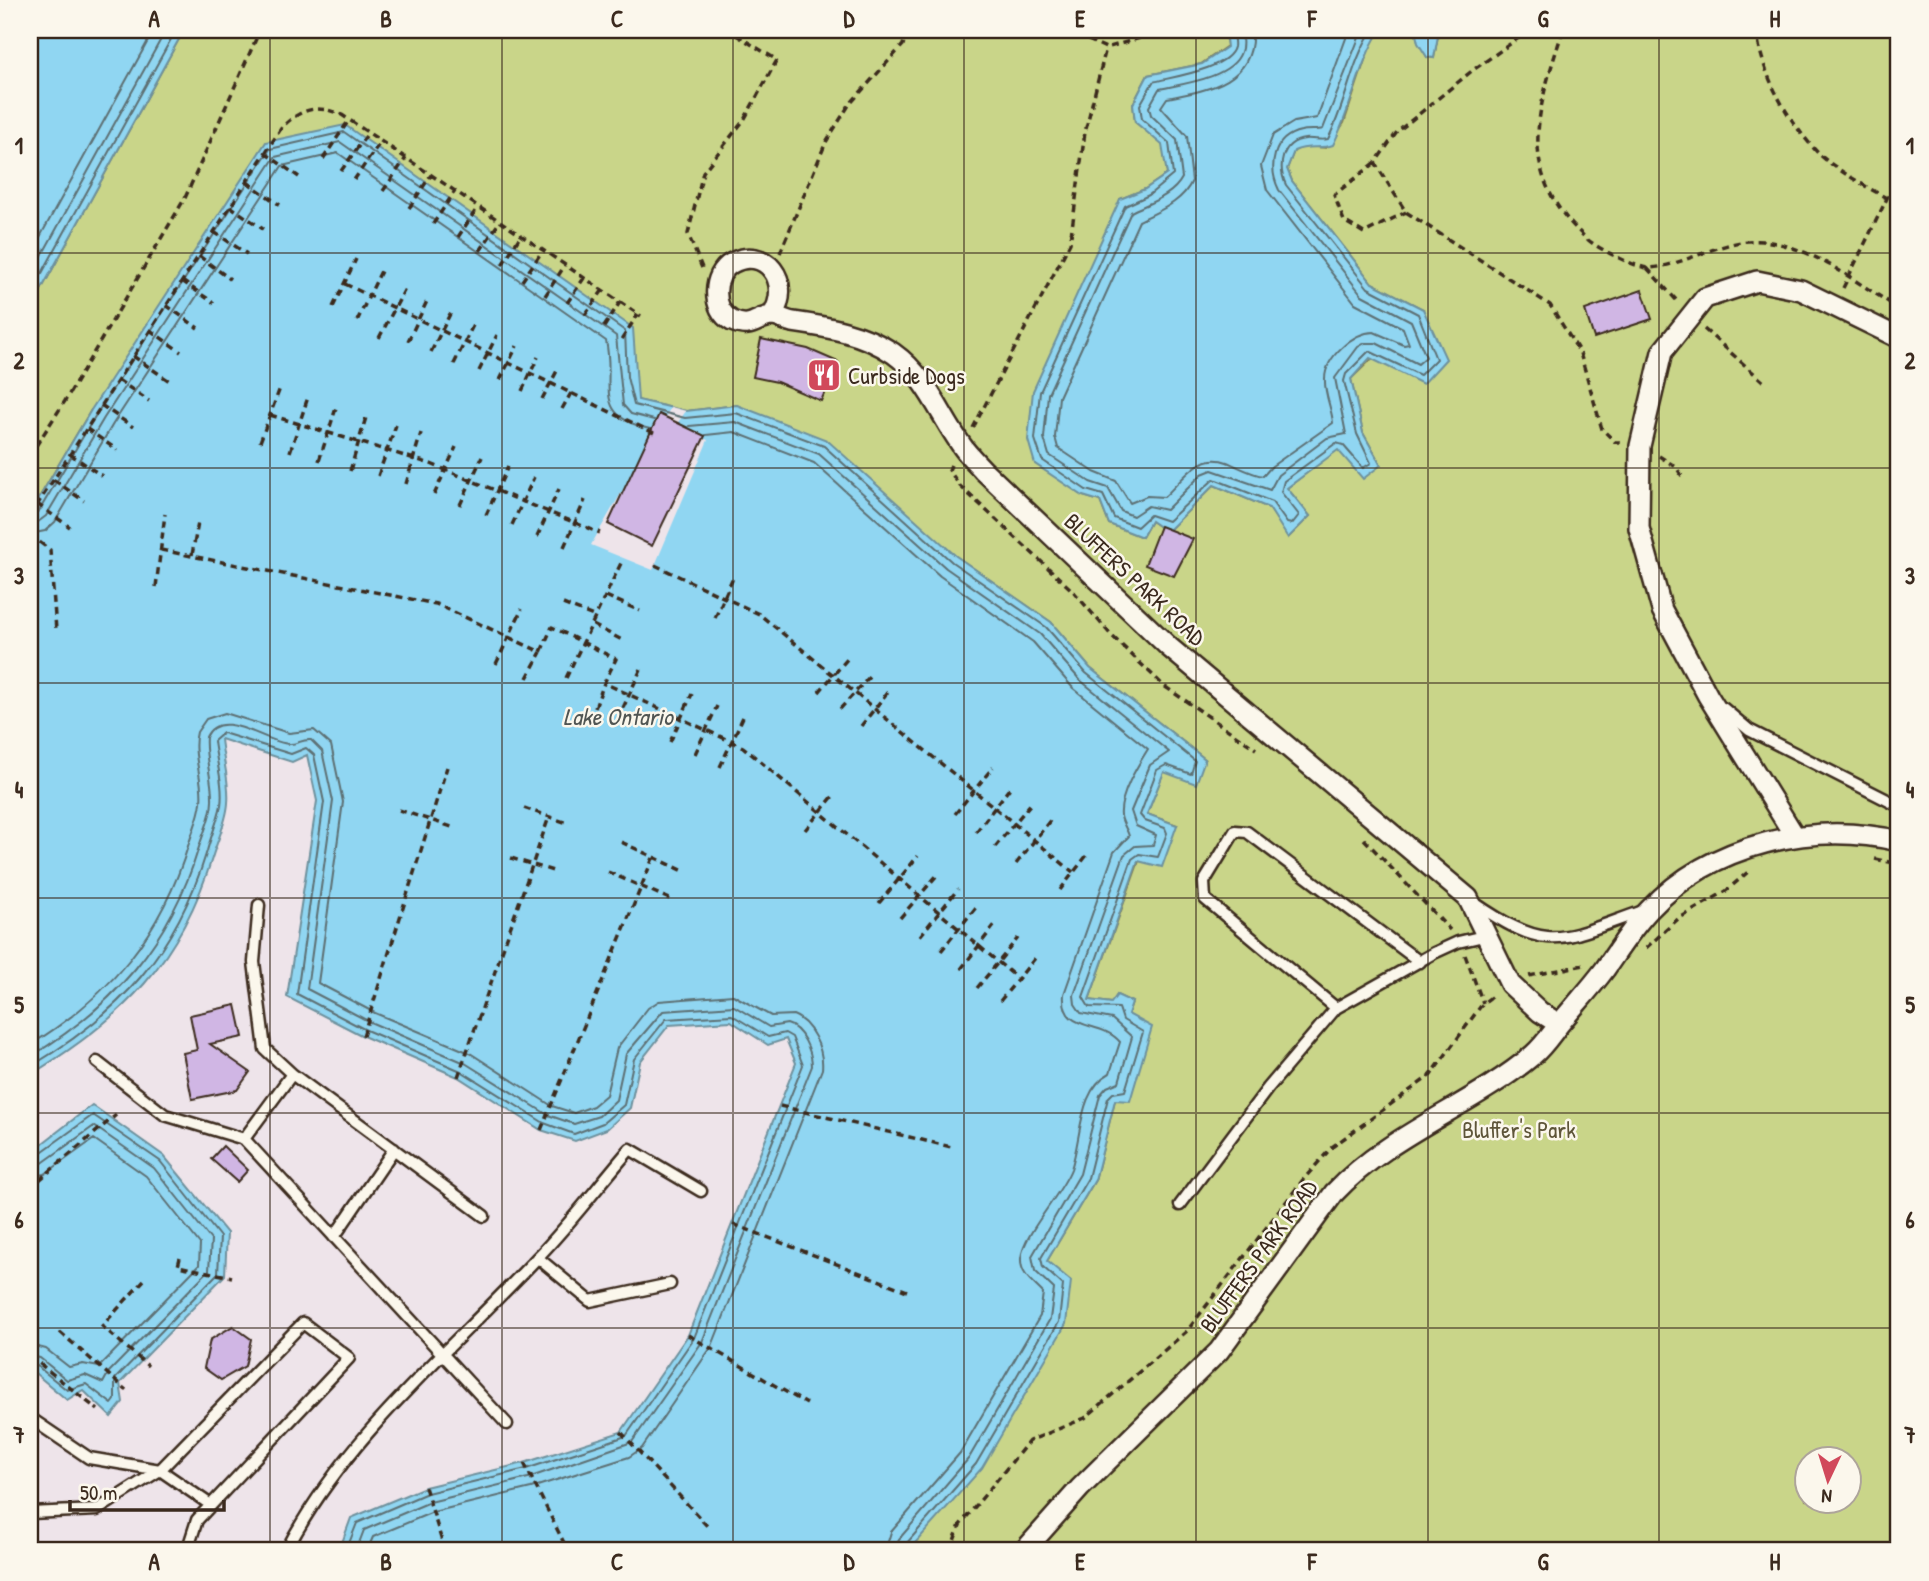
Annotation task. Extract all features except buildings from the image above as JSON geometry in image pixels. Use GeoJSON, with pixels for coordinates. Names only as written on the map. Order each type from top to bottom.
{"type":"FeatureCollection","features":[{"type":"Feature","properties":{"kind":"street"},"geometry":{"type":"LineString","coordinates":[[717,280],[732,263],[754,259],[773,269],[781,284],[781,302],[772,316]]}},
{"type":"Feature","properties":{"kind":"street","name":"BLUFFERS PARK ROAD"},"geometry":{"type":"LineString","coordinates":[[717,280],[717,302],[730,320],[752,325],[772,316],[847,332],[876,343],[917,374],[962,447],[1169,647],[1468,898],[1517,993],[1559,1024]]}},
{"type":"Feature","properties":{"kind":"street"},"geometry":{"type":"LineString","coordinates":[[1794,835],[1708,696],[1662,610],[1639,528],[1640,446],[1662,352],[1705,298],[1757,281],[1801,290],[1899,338]]}},
{"type":"Feature","properties":{"kind":"street","name":"BLUFFERS PARK ROAD"},"geometry":{"type":"LineString","coordinates":[[1024,1551],[1080,1488],[1219,1351],[1334,1193],[1351,1175],[1369,1158],[1512,1072],[1537,1052],[1650,908],[1689,878],[1735,852],[1794,835],[1829,834],[1899,841]]}},
{"type":"Feature","properties":{"kind":"lane"},"geometry":{"type":"LineString","coordinates":[[1708,696],[1749,730],[1899,806]]}},
{"type":"Feature","properties":{"kind":"lane"},"geometry":{"type":"LineString","coordinates":[[1336,1008],[1205,899],[1204,882],[1235,831],[1247,832],[1420,962]]}},
{"type":"Feature","properties":{"kind":"lane","name":"BLUFFERS PARK ROAD"},"geometry":{"type":"LineString","coordinates":[[1468,898],[1521,932],[1549,939],[1573,936],[1650,908]]}},
{"type":"Feature","properties":{"kind":"lane"},"geometry":{"type":"LineString","coordinates":[[259,905],[254,962],[265,1049],[292,1074],[484,1216]]}},
{"type":"Feature","properties":{"kind":"lane"},"geometry":{"type":"LineString","coordinates":[[1180,1205],[1268,1088],[1336,1008],[1458,942],[1489,935]]}},
{"type":"Feature","properties":{"kind":"lane"},"geometry":{"type":"LineString","coordinates":[[97,1062],[165,1115],[244,1139],[507,1424]]}},
{"type":"Feature","properties":{"kind":"lane"},"geometry":{"type":"LineString","coordinates":[[244,1139],[292,1074]]}},
{"type":"Feature","properties":{"kind":"lane"},"geometry":{"type":"LineString","coordinates":[[334,1237],[394,1149]]}},
{"type":"Feature","properties":{"kind":"lane"},"geometry":{"type":"LineString","coordinates":[[286,1551],[307,1511],[399,1396],[538,1258],[630,1149],[701,1191]]}},
{"type":"Feature","properties":{"kind":"lane"},"geometry":{"type":"LineString","coordinates":[[538,1258],[590,1301],[670,1284]]}},
{"type":"Feature","properties":{"kind":"lane"},"geometry":{"type":"LineString","coordinates":[[30,1513],[97,1510],[160,1470],[303,1322],[349,1358],[197,1520],[187,1551]]}},
{"type":"Feature","properties":{"kind":"lane"},"geometry":{"type":"LineString","coordinates":[[30,1418],[89,1458],[160,1470],[211,1505]]}},
{"type":"Feature","properties":{"kind":"path"},"geometry":{"type":"LineString","coordinates":[[30,455],[185,198],[260,30]]}},
{"type":"Feature","properties":{"kind":"path"},"geometry":{"type":"LineString","coordinates":[[717,280],[698,265],[688,234],[703,172],[744,120],[777,60],[728,30]]}},
{"type":"Feature","properties":{"kind":"path"},"geometry":{"type":"LineString","coordinates":[[773,269],[826,142],[849,105],[903,45],[907,30]]}},
{"type":"Feature","properties":{"kind":"path"},"geometry":{"type":"LineString","coordinates":[[1066,30],[1105,48],[1140,38],[1172,34]]}},
{"type":"Feature","properties":{"kind":"path"},"geometry":{"type":"LineString","coordinates":[[1406,212],[1364,233],[1344,221],[1334,195],[1375,163],[1397,132],[1530,30]]}},
{"type":"Feature","properties":{"kind":"path"},"geometry":{"type":"LineString","coordinates":[[1563,30],[1539,105],[1539,157],[1547,192],[1564,219],[1596,247],[1647,268],[1684,310]]}},
{"type":"Feature","properties":{"kind":"path"},"geometry":{"type":"LineString","coordinates":[[1757,30],[1759,53],[1787,111],[1819,154],[1899,204]]}},
{"type":"Feature","properties":{"kind":"path"},"geometry":{"type":"LineString","coordinates":[[970,435],[1070,243],[1085,132],[1105,48]]}},
{"type":"Feature","properties":{"kind":"path"},"geometry":{"type":"LineString","coordinates":[[30,516],[282,127],[298,112],[322,106],[349,120],[640,315],[622,339]]}},
{"type":"Feature","properties":{"kind":"path"},"geometry":{"type":"LineString","coordinates":[[323,159],[349,120]]}},
{"type":"Feature","properties":{"kind":"path"},"geometry":{"type":"LineString","coordinates":[[341,172],[368,133]]}},
{"type":"Feature","properties":{"kind":"path"},"geometry":{"type":"LineString","coordinates":[[354,180],[381,142]]}},
{"type":"Feature","properties":{"kind":"path"},"geometry":{"type":"LineString","coordinates":[[265,153],[299,177]]}},
{"type":"Feature","properties":{"kind":"path"},"geometry":{"type":"LineString","coordinates":[[383,191],[406,158]]}},
{"type":"Feature","properties":{"kind":"path"},"geometry":{"type":"LineString","coordinates":[[1375,163],[1406,212],[1550,305],[1580,353],[1602,429],[1615,442],[1631,441]]}},
{"type":"Feature","properties":{"kind":"path"},"geometry":{"type":"LineString","coordinates":[[1835,308],[1848,273],[1899,174]]}},
{"type":"Feature","properties":{"kind":"path"},"geometry":{"type":"LineString","coordinates":[[410,208],[431,175]]}},
{"type":"Feature","properties":{"kind":"path"},"geometry":{"type":"LineString","coordinates":[[247,181],[280,205]]}},
{"type":"Feature","properties":{"kind":"path"},"geometry":{"type":"LineString","coordinates":[[433,224],[455,191]]}},
{"type":"Feature","properties":{"kind":"path"},"geometry":{"type":"LineString","coordinates":[[230,206],[263,229]]}},
{"type":"Feature","properties":{"kind":"path"},"geometry":{"type":"LineString","coordinates":[[458,237],[478,206]]}},
{"type":"Feature","properties":{"kind":"path"},"geometry":{"type":"LineString","coordinates":[[480,251],[500,221]]}},
{"type":"Feature","properties":{"kind":"path"},"geometry":{"type":"LineString","coordinates":[[214,232],[247,254]]}},
{"type":"Feature","properties":{"kind":"path"},"geometry":{"type":"LineString","coordinates":[[502,265],[521,235]]}},
{"type":"Feature","properties":{"kind":"path"},"geometry":{"type":"LineString","coordinates":[[1647,268],[1759,240],[1784,244],[1848,273],[1867,290],[1899,308]]}},
{"type":"Feature","properties":{"kind":"path"},"geometry":{"type":"LineString","coordinates":[[522,281],[543,250]]}},
{"type":"Feature","properties":{"kind":"path"},"geometry":{"type":"LineString","coordinates":[[198,256],[230,279]]}},
{"type":"Feature","properties":{"kind":"path"},"geometry":{"type":"LineString","coordinates":[[333,307],[356,259]]}},
{"type":"Feature","properties":{"kind":"path"},"geometry":{"type":"LineString","coordinates":[[545,296],[565,265]]}},
{"type":"Feature","properties":{"kind":"path"},"geometry":{"type":"LineString","coordinates":[[357,321],[381,271]]}},
{"type":"Feature","properties":{"kind":"path"},"geometry":{"type":"LineString","coordinates":[[567,303],[584,278]]}},
{"type":"Feature","properties":{"kind":"path"},"geometry":{"type":"LineString","coordinates":[[182,281],[214,303]]}},
{"type":"Feature","properties":{"kind":"path"},"geometry":{"type":"LineString","coordinates":[[345,284],[656,435]]}},
{"type":"Feature","properties":{"kind":"path"},"geometry":{"type":"LineString","coordinates":[[379,338],[407,285]]}},
{"type":"Feature","properties":{"kind":"path"},"geometry":{"type":"LineString","coordinates":[[585,315],[603,290]]}},
{"type":"Feature","properties":{"kind":"path"},"geometry":{"type":"LineString","coordinates":[[408,341],[428,299]]}},
{"type":"Feature","properties":{"kind":"path"},"geometry":{"type":"LineString","coordinates":[[604,327],[620,302]]}},
{"type":"Feature","properties":{"kind":"path"},"geometry":{"type":"LineString","coordinates":[[166,305],[198,328]]}},
{"type":"Feature","properties":{"kind":"path"},"geometry":{"type":"LineString","coordinates":[[431,352],[452,310]]}},
{"type":"Feature","properties":{"kind":"path"},"geometry":{"type":"LineString","coordinates":[[454,363],[475,321]]}},
{"type":"Feature","properties":{"kind":"path"},"geometry":{"type":"LineString","coordinates":[[1703,329],[1765,383]]}},
{"type":"Feature","properties":{"kind":"path"},"geometry":{"type":"LineString","coordinates":[[150,330],[181,352]]}},
{"type":"Feature","properties":{"kind":"path"},"geometry":{"type":"LineString","coordinates":[[479,371],[497,335]]}},
{"type":"Feature","properties":{"kind":"path"},"geometry":{"type":"LineString","coordinates":[[500,380],[517,346]]}},
{"type":"Feature","properties":{"kind":"path"},"geometry":{"type":"LineString","coordinates":[[133,356],[171,382]]}},
{"type":"Feature","properties":{"kind":"path"},"geometry":{"type":"LineString","coordinates":[[522,391],[538,357]]}},
{"type":"Feature","properties":{"kind":"path"},"geometry":{"type":"LineString","coordinates":[[542,399],[558,369]]}},
{"type":"Feature","properties":{"kind":"path"},"geometry":{"type":"LineString","coordinates":[[118,380],[149,401]]}},
{"type":"Feature","properties":{"kind":"path"},"geometry":{"type":"LineString","coordinates":[[260,442],[280,387]]}},
{"type":"Feature","properties":{"kind":"path"},"geometry":{"type":"LineString","coordinates":[[562,409],[571,393]]}},
{"type":"Feature","properties":{"kind":"path"},"geometry":{"type":"LineString","coordinates":[[290,452],[308,397]]}},
{"type":"Feature","properties":{"kind":"path"},"geometry":{"type":"LineString","coordinates":[[101,405],[133,426]]}},
{"type":"Feature","properties":{"kind":"path"},"geometry":{"type":"LineString","coordinates":[[320,461],[337,405]]}},
{"type":"Feature","properties":{"kind":"path"},"geometry":{"type":"LineString","coordinates":[[350,471],[367,414]]}},
{"type":"Feature","properties":{"kind":"path"},"geometry":{"type":"LineString","coordinates":[[270,415],[447,470],[600,533]]}},
{"type":"Feature","properties":{"kind":"path"},"geometry":{"type":"LineString","coordinates":[[378,476],[396,425]]}},
{"type":"Feature","properties":{"kind":"path"},"geometry":{"type":"LineString","coordinates":[[86,428],[117,450]]}},
{"type":"Feature","properties":{"kind":"path"},"geometry":{"type":"LineString","coordinates":[[406,484],[422,433]]}},
{"type":"Feature","properties":{"kind":"path"},"geometry":{"type":"LineString","coordinates":[[434,495],[456,447]]}},
{"type":"Feature","properties":{"kind":"path"},"geometry":{"type":"LineString","coordinates":[[1654,453],[1676,467],[1682,476]]}},
{"type":"Feature","properties":{"kind":"path"},"geometry":{"type":"LineString","coordinates":[[70,454],[102,476]]}},
{"type":"Feature","properties":{"kind":"path"},"geometry":{"type":"LineString","coordinates":[[460,505],[482,457]]}},
{"type":"Feature","properties":{"kind":"path"},"geometry":{"type":"LineString","coordinates":[[954,459],[949,470],[960,486],[1073,591],[1111,635],[1155,678],[1264,754]]}},
{"type":"Feature","properties":{"kind":"path"},"geometry":{"type":"LineString","coordinates":[[486,515],[508,466]]}},
{"type":"Feature","properties":{"kind":"path"},"geometry":{"type":"LineString","coordinates":[[512,525],[534,477]]}},
{"type":"Feature","properties":{"kind":"path"},"geometry":{"type":"LineString","coordinates":[[53,480],[84,501]]}},
{"type":"Feature","properties":{"kind":"path"},"geometry":{"type":"LineString","coordinates":[[537,537],[559,489]]}},
{"type":"Feature","properties":{"kind":"path"},"geometry":{"type":"LineString","coordinates":[[564,547],[585,500]]}},
{"type":"Feature","properties":{"kind":"path"},"geometry":{"type":"LineString","coordinates":[[37,504],[70,527]]}},
{"type":"Feature","properties":{"kind":"path"},"geometry":{"type":"LineString","coordinates":[[156,587],[166,514]]}},
{"type":"Feature","properties":{"kind":"path"},"geometry":{"type":"LineString","coordinates":[[191,556],[198,523]]}},
{"type":"Feature","properties":{"kind":"path"},"geometry":{"type":"LineString","coordinates":[[30,535],[50,550],[56,631]]}},
{"type":"Feature","properties":{"kind":"path"},"geometry":{"type":"LineString","coordinates":[[161,550],[436,604],[541,652]]}},
{"type":"Feature","properties":{"kind":"path"},"geometry":{"type":"LineString","coordinates":[[566,678],[623,559]]}},
{"type":"Feature","properties":{"kind":"path"},"geometry":{"type":"LineString","coordinates":[[655,565],[759,614],[976,789],[1073,872]]}},
{"type":"Feature","properties":{"kind":"path"},"geometry":{"type":"LineString","coordinates":[[715,618],[733,578]]}},
{"type":"Feature","properties":{"kind":"path"},"geometry":{"type":"LineString","coordinates":[[606,596],[640,611]]}},
{"type":"Feature","properties":{"kind":"path"},"geometry":{"type":"LineString","coordinates":[[564,604],[596,617]]}},
{"type":"Feature","properties":{"kind":"path"},"geometry":{"type":"LineString","coordinates":[[496,664],[522,609]]}},
{"type":"Feature","properties":{"kind":"path"},"geometry":{"type":"LineString","coordinates":[[593,625],[624,641]]}},
{"type":"Feature","properties":{"kind":"path"},"geometry":{"type":"LineString","coordinates":[[527,678],[552,626],[616,659],[595,708]]}},
{"type":"Feature","properties":{"kind":"path"},"geometry":{"type":"LineString","coordinates":[[819,692],[848,658]]}},
{"type":"Feature","properties":{"kind":"path"},"geometry":{"type":"LineString","coordinates":[[618,719],[641,669]]}},
{"type":"Feature","properties":{"kind":"path"},"geometry":{"type":"LineString","coordinates":[[840,709],[871,675]]}},
{"type":"Feature","properties":{"kind":"path"},"geometry":{"type":"LineString","coordinates":[[604,682],[743,747],[1017,978]]}},
{"type":"Feature","properties":{"kind":"path"},"geometry":{"type":"LineString","coordinates":[[861,726],[890,689]]}},
{"type":"Feature","properties":{"kind":"path"},"geometry":{"type":"LineString","coordinates":[[670,742],[692,694]]}},
{"type":"Feature","properties":{"kind":"path"},"geometry":{"type":"LineString","coordinates":[[695,754],[717,706]]}},
{"type":"Feature","properties":{"kind":"path"},"geometry":{"type":"LineString","coordinates":[[720,767],[743,718]]}},
{"type":"Feature","properties":{"kind":"path"},"geometry":{"type":"LineString","coordinates":[[363,1036],[447,767]]}},
{"type":"Feature","properties":{"kind":"path"},"geometry":{"type":"LineString","coordinates":[[955,814],[993,767]]}},
{"type":"Feature","properties":{"kind":"path"},"geometry":{"type":"LineString","coordinates":[[976,832],[1012,785]]}},
{"type":"Feature","properties":{"kind":"path"},"geometry":{"type":"LineString","coordinates":[[806,830],[835,794]]}},
{"type":"Feature","properties":{"kind":"path"},"geometry":{"type":"LineString","coordinates":[[995,847],[1032,802]]}},
{"type":"Feature","properties":{"kind":"path"},"geometry":{"type":"LineString","coordinates":[[524,808],[567,823]]}},
{"type":"Feature","properties":{"kind":"path"},"geometry":{"type":"LineString","coordinates":[[399,810],[455,828]]}},
{"type":"Feature","properties":{"kind":"path"},"geometry":{"type":"LineString","coordinates":[[458,1077],[549,817]]}},
{"type":"Feature","properties":{"kind":"path"},"geometry":{"type":"LineString","coordinates":[[1016,864],[1052,818]]}},
{"type":"Feature","properties":{"kind":"path"},"geometry":{"type":"LineString","coordinates":[[1356,831],[1445,924]]}},
{"type":"Feature","properties":{"kind":"path"},"geometry":{"type":"LineString","coordinates":[[621,842],[686,872]]}},
{"type":"Feature","properties":{"kind":"path"},"geometry":{"type":"LineString","coordinates":[[1060,890],[1087,855]]}},
{"type":"Feature","properties":{"kind":"path"},"geometry":{"type":"LineString","coordinates":[[879,903],[918,856]]}},
{"type":"Feature","properties":{"kind":"path"},"geometry":{"type":"LineString","coordinates":[[511,858],[554,871]]}},
{"type":"Feature","properties":{"kind":"path"},"geometry":{"type":"LineString","coordinates":[[541,1130],[653,858]]}},
{"type":"Feature","properties":{"kind":"path"},"geometry":{"type":"LineString","coordinates":[[1871,858],[1899,864]]}},
{"type":"Feature","properties":{"kind":"path"},"geometry":{"type":"LineString","coordinates":[[1640,956],[1678,919],[1726,891],[1747,872],[1760,867]]}},
{"type":"Feature","properties":{"kind":"path"},"geometry":{"type":"LineString","coordinates":[[608,872],[672,900]]}},
{"type":"Feature","properties":{"kind":"path"},"geometry":{"type":"LineString","coordinates":[[900,918],[939,873]]}},
{"type":"Feature","properties":{"kind":"path"},"geometry":{"type":"LineString","coordinates":[[920,936],[958,889]]}},
{"type":"Feature","properties":{"kind":"path"},"geometry":{"type":"LineString","coordinates":[[941,951],[977,906]]}},
{"type":"Feature","properties":{"kind":"path"},"geometry":{"type":"LineString","coordinates":[[961,969],[997,922]]}},
{"type":"Feature","properties":{"kind":"path"},"geometry":{"type":"LineString","coordinates":[[977,988],[1018,938]]}},
{"type":"Feature","properties":{"kind":"path"},"geometry":{"type":"LineString","coordinates":[[1465,955],[1483,1003]]}},
{"type":"Feature","properties":{"kind":"path"},"geometry":{"type":"LineString","coordinates":[[1000,1001],[1036,957]]}},
{"type":"Feature","properties":{"kind":"path"},"geometry":{"type":"LineString","coordinates":[[1523,978],[1569,967],[1590,966]]}},
{"type":"Feature","properties":{"kind":"path"},"geometry":{"type":"LineString","coordinates":[[950,1551],[960,1525],[1029,1441],[1085,1418],[1187,1331],[1332,1147],[1430,1074],[1483,1003],[1497,991]]}},
{"type":"Feature","properties":{"kind":"path"},"geometry":{"type":"LineString","coordinates":[[780,1106],[951,1147]]}},
{"type":"Feature","properties":{"kind":"path"},"geometry":{"type":"LineString","coordinates":[[30,1188],[116,1115]]}},
{"type":"Feature","properties":{"kind":"path"},"geometry":{"type":"LineString","coordinates":[[733,1224],[907,1291]]}},
{"type":"Feature","properties":{"kind":"path"},"geometry":{"type":"LineString","coordinates":[[180,1258],[178,1266],[232,1277]]}},
{"type":"Feature","properties":{"kind":"path"},"geometry":{"type":"LineString","coordinates":[[144,1280],[102,1326],[148,1366]]}},
{"type":"Feature","properties":{"kind":"path"},"geometry":{"type":"LineString","coordinates":[[60,1332],[126,1390]]}},
{"type":"Feature","properties":{"kind":"path"},"geometry":{"type":"LineString","coordinates":[[688,1335],[807,1404]]}},
{"type":"Feature","properties":{"kind":"path"},"geometry":{"type":"LineString","coordinates":[[30,1356],[98,1410]]}},
{"type":"Feature","properties":{"kind":"path"},"geometry":{"type":"LineString","coordinates":[[621,1432],[709,1528]]}},
{"type":"Feature","properties":{"kind":"path"},"geometry":{"type":"LineString","coordinates":[[524,1462],[568,1551]]}},
{"type":"Feature","properties":{"kind":"path"},"geometry":{"type":"LineString","coordinates":[[425,1487],[445,1551]]}},
{"type":"Feature","properties":{"kind":"green space","name":"Bluffer's Park"},"geometry":{"type":"Polygon","coordinates":[[[184,30],[1225,30],[1227,46],[1201,64],[1148,75],[1133,104],[1135,122],[1163,145],[1167,174],[1145,189],[1120,199],[1083,496],[1100,501],[1109,524],[1142,537],[1151,521],[1167,532],[1214,485],[1269,508],[1289,537],[1310,516],[1287,488],[1338,449],[1381,465],[1363,433],[1351,379],[1423,309],[1372,283],[1292,181],[1287,169],[1294,151],[1305,146],[1326,148],[1344,123],[1369,48],[1380,30],[1415,30],[1427,57],[1434,58],[1439,30],[1899,30],[1899,1551],[908,1551],[1047,1261],[1095,1180],[1115,1100],[1132,1002],[1117,995],[1112,1003],[1089,1000],[1139,861],[1177,825],[1147,814],[1164,771],[1205,759],[1090,668],[1051,622],[737,405],[686,411],[637,400],[634,376],[91,410],[30,513],[30,310],[184,30]]]}},
{"type":"Feature","properties":{"kind":"water"},"geometry":{"type":"Polygon","coordinates":[[[30,30],[184,30],[30,310],[30,30]]]}},
{"type":"Feature","properties":{"kind":"water"},"geometry":{"type":"Polygon","coordinates":[[[1225,30],[1380,30],[1372,43],[1333,145],[1294,151],[1287,169],[1292,181],[1372,283],[1423,309],[1446,359],[1423,384],[1370,358],[1351,379],[1363,433],[1381,465],[1363,479],[1338,450],[1287,488],[1310,516],[1288,538],[1269,508],[1214,485],[1167,532],[1151,521],[1142,537],[1109,524],[1100,501],[1083,496],[1035,464],[1028,440],[1033,391],[1120,199],[1145,189],[1167,174],[1162,145],[1135,122],[1133,104],[1148,75],[1202,64],[1227,47],[1225,30]]]}},
{"type":"Feature","properties":{"kind":"water"},"geometry":{"type":"Polygon","coordinates":[[[1415,30],[1439,30],[1434,58],[1427,57],[1418,43],[1415,30]]]}},
{"type":"Feature","properties":{"kind":"water","name":"Lake Ontario"},"geometry":{"type":"Polygon","coordinates":[[[345,125],[633,328],[638,400],[686,411],[737,405],[827,440],[956,556],[1051,622],[1090,668],[1205,759],[1196,784],[1164,772],[1147,814],[1177,825],[1162,867],[1138,861],[1089,1000],[1111,1003],[1117,995],[1132,1002],[1128,1014],[1152,1027],[1130,1101],[1115,1100],[1095,1180],[1047,1261],[1071,1281],[1066,1324],[982,1468],[908,1551],[339,1551],[351,1518],[425,1487],[524,1463],[621,1432],[688,1335],[796,1063],[786,1039],[768,1045],[731,1021],[669,1025],[640,1062],[630,1108],[607,1129],[575,1141],[541,1130],[458,1077],[363,1036],[287,997],[317,801],[307,755],[292,762],[221,739],[228,788],[227,809],[200,893],[184,926],[166,956],[120,1009],[63,1054],[30,1075],[30,513],[91,410],[266,142],[345,125]]]}},
{"type":"Feature","properties":{"kind":"water"},"geometry":{"type":"Polygon","coordinates":[[[92,1105],[164,1156],[227,1233],[225,1275],[120,1383],[123,1402],[111,1417],[83,1390],[67,1400],[30,1369],[30,1153],[92,1105]]]}},
{"type":"Feature","properties":{"kind":"pier"},"geometry":{"type":"Polygon","coordinates":[[[671,407],[686,411],[674,428],[708,440],[653,570],[591,545],[671,407]]]}},
{"type":"Feature","properties":{"kind":"place","name":"Curbside Dogs"},"geometry":{"type":"Point","coordinates":[824,375]}}]}
